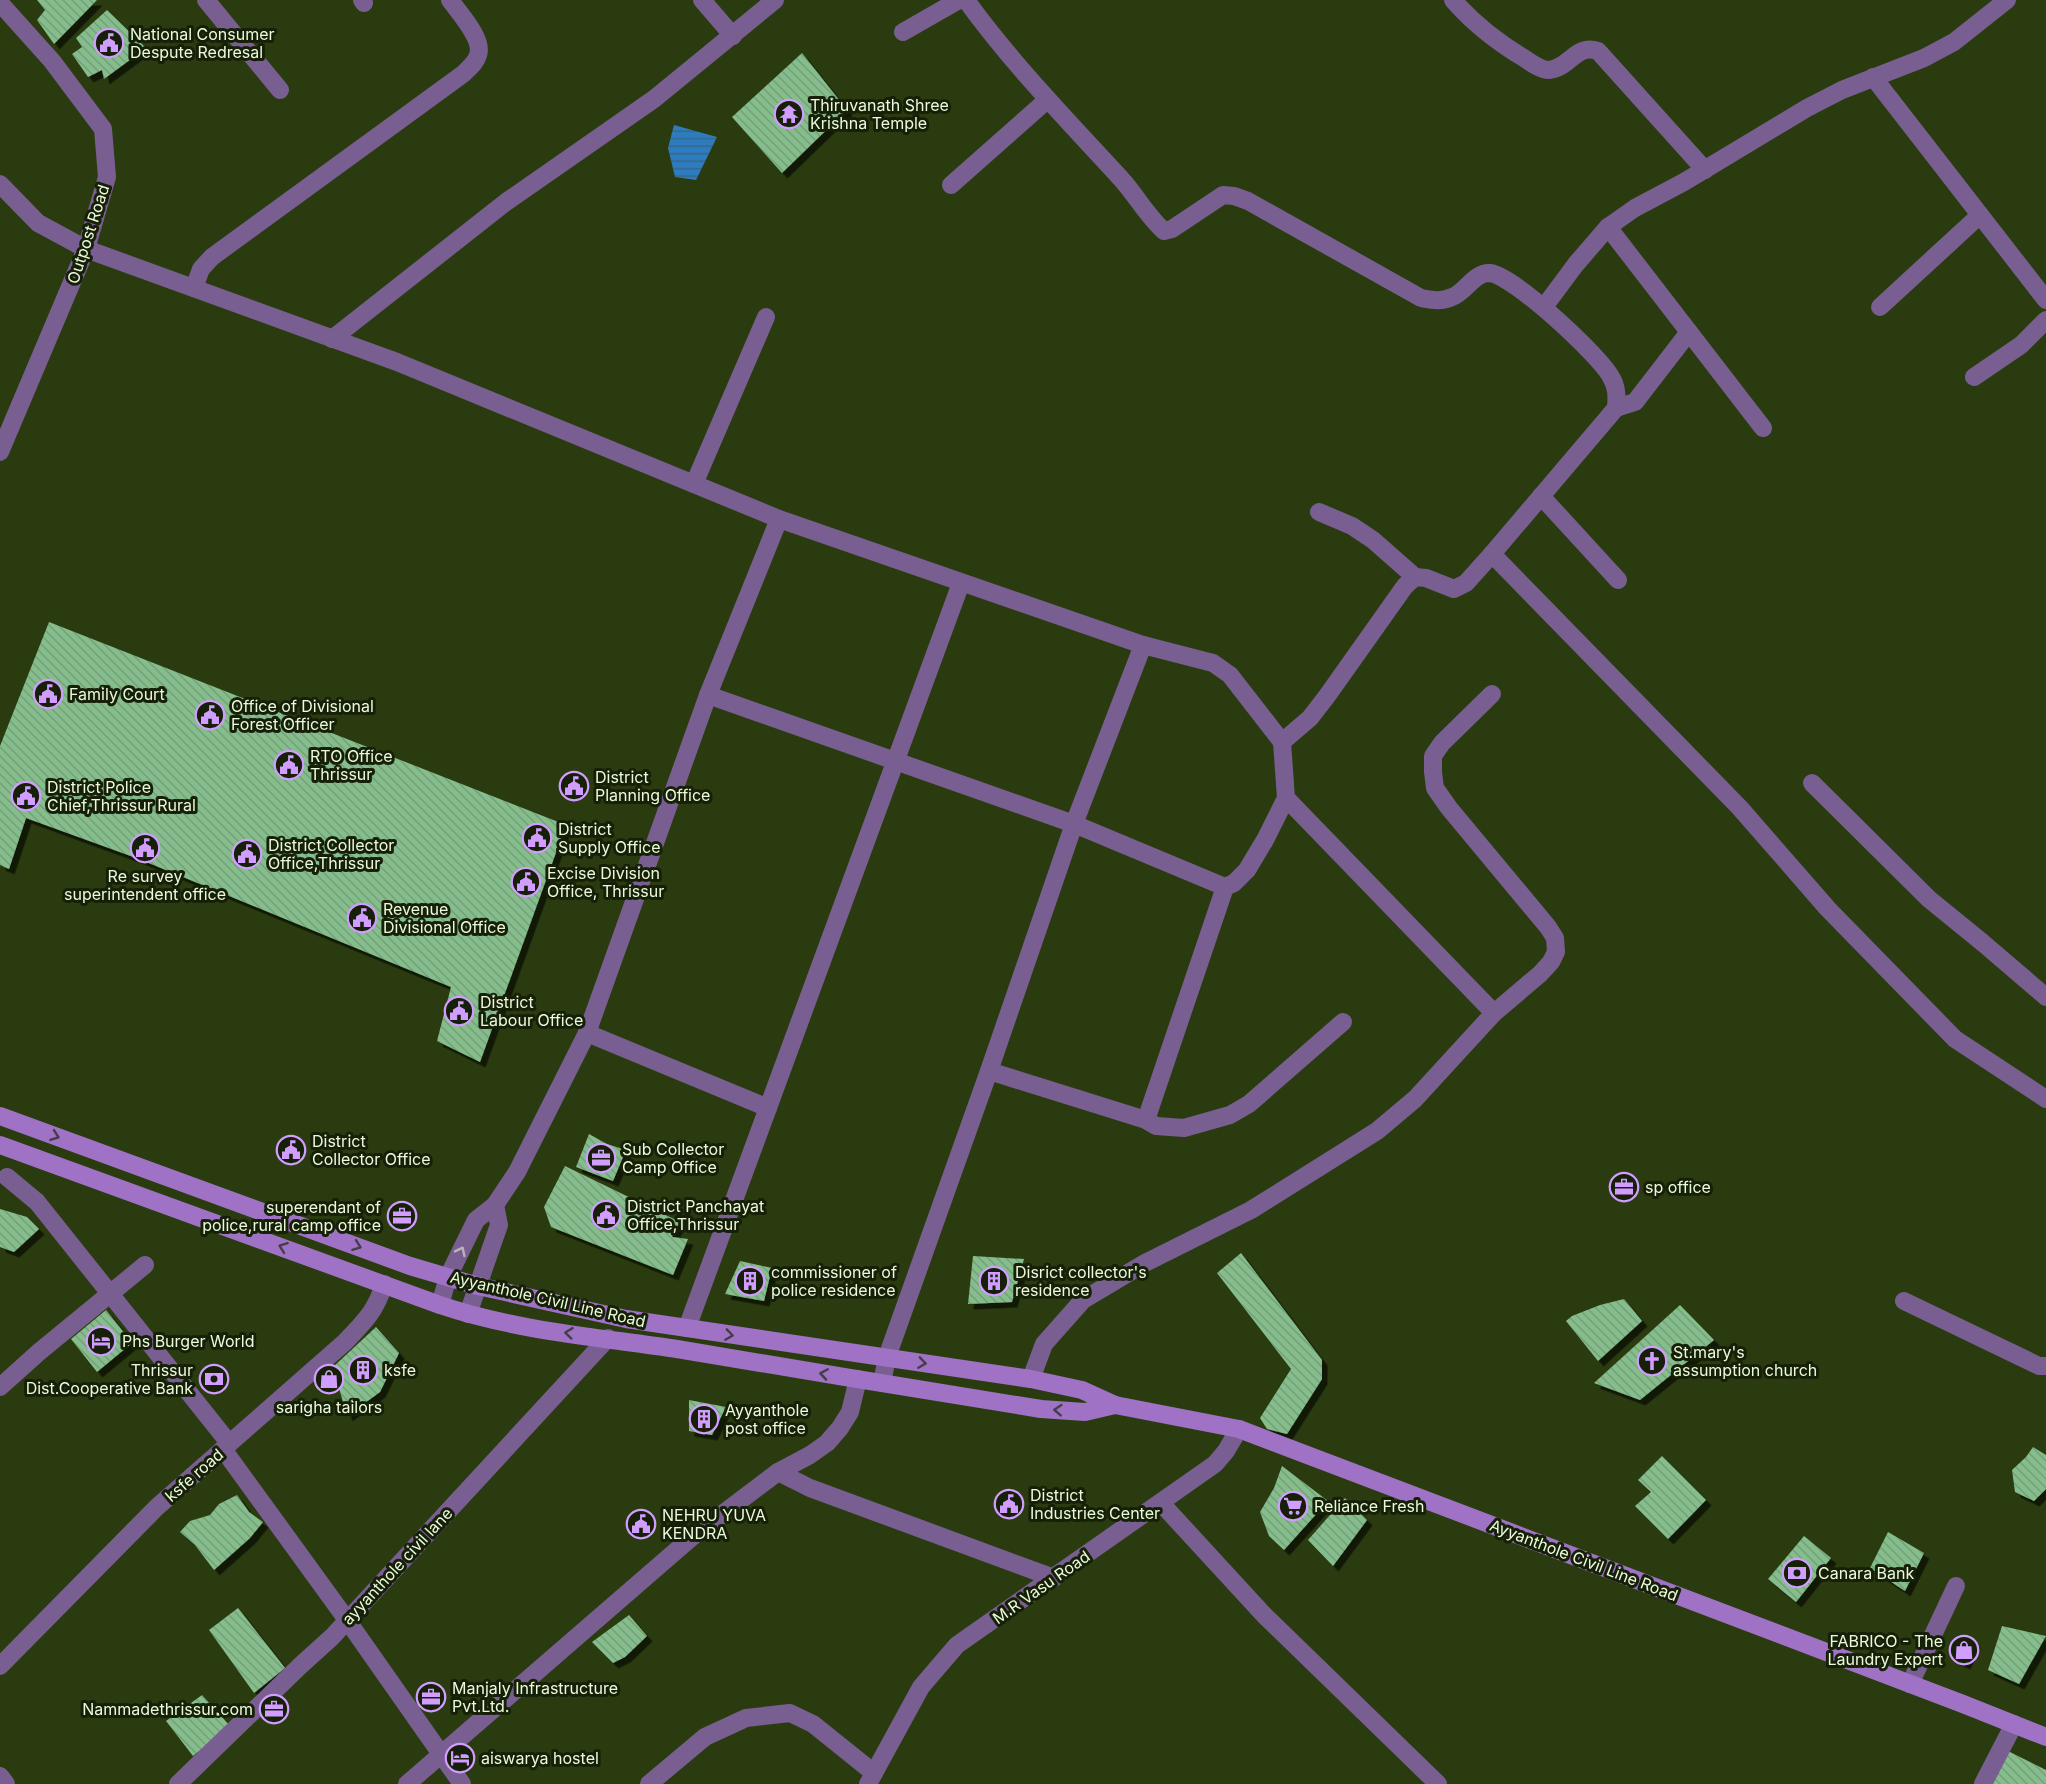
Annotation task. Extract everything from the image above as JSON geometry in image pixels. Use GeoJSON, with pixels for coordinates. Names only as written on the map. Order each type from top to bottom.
{"type":"FeatureCollection","features":[{"type":"Feature","properties":{"kind":"main road","name":"Ayyanthole Civil Line Road"},"geometry":{"type":"LineString","coordinates":[[0,1116],[410,1266],[478,1286],[606,1315],[1031,1379],[1082,1389],[1115,1405],[1239,1430],[2046,1737]]}},
{"type":"Feature","properties":{"kind":"main road"},"geometry":{"type":"LineString","coordinates":[[10,1149],[18,1122]]}},
{"type":"Feature","properties":{"kind":"main road","name":"Ayyanthole Civil Line Road"},"geometry":{"type":"LineString","coordinates":[[10,1149],[441,1305],[524,1328],[608,1338],[1041,1409],[1085,1412],[1115,1405]]}},
{"type":"Feature","properties":{"kind":"street"},"geometry":{"type":"LineString","coordinates":[[206,0],[280,90]]}},
{"type":"Feature","properties":{"kind":"street"},"geometry":{"type":"LineString","coordinates":[[194,288],[201,269],[212,257],[463,74],[475,62],[480,52],[479,41],[450,0]]}},
{"type":"Feature","properties":{"kind":"street"},"geometry":{"type":"LineString","coordinates":[[702,0],[733,36]]}},
{"type":"Feature","properties":{"kind":"street"},"geometry":{"type":"LineString","coordinates":[[332,339],[506,201],[654,99],[776,0]]}},
{"type":"Feature","properties":{"kind":"street"},"geometry":{"type":"LineString","coordinates":[[903,32],[959,0]]}},
{"type":"Feature","properties":{"kind":"street"},"geometry":{"type":"LineString","coordinates":[[966,0],[993,38],[1124,182],[1164,231],[1172,229],[1223,195],[1234,196],[1248,201],[1421,298],[1437,301],[1454,297],[1479,276],[1490,273],[1503,279],[1544,307],[1594,356],[1611,376],[1617,391],[1616,408]]}},
{"type":"Feature","properties":{"kind":"street"},"geometry":{"type":"LineString","coordinates":[[1453,0],[1480,29],[1502,45],[1548,70],[1565,63],[1582,50],[1590,48],[1598,51],[1705,170]]}},
{"type":"Feature","properties":{"kind":"street"},"geometry":{"type":"LineString","coordinates":[[1544,307],[1576,264],[1608,227],[1635,208],[1705,170],[1807,108],[1842,90],[1924,58],[1954,42],[2007,0]]}},
{"type":"Feature","properties":{"kind":"street","name":"Outpost Road"},"geometry":{"type":"LineString","coordinates":[[0,3],[52,61],[103,129],[107,177],[86,249],[0,452]]}},
{"type":"Feature","properties":{"kind":"street"},"geometry":{"type":"LineString","coordinates":[[1874,77],[2046,300]]}},
{"type":"Feature","properties":{"kind":"street"},"geometry":{"type":"LineString","coordinates":[[951,185],[1047,100]]}},
{"type":"Feature","properties":{"kind":"street"},"geometry":{"type":"LineString","coordinates":[[0,184],[38,223],[86,249],[397,362],[779,519],[1143,645],[1213,663],[1230,675],[1282,742],[1286,798],[1247,870],[1234,883],[1225,887],[1074,824],[708,695]]}},
{"type":"Feature","properties":{"kind":"street"},"geometry":{"type":"LineString","coordinates":[[1880,306],[1980,215]]}},
{"type":"Feature","properties":{"kind":"street"},"geometry":{"type":"LineString","coordinates":[[1608,227],[1763,429]]}},
{"type":"Feature","properties":{"kind":"street"},"geometry":{"type":"LineString","coordinates":[[694,484],[766,317]]}},
{"type":"Feature","properties":{"kind":"street"},"geometry":{"type":"LineString","coordinates":[[1974,377],[2021,345],[2046,320]]}},
{"type":"Feature","properties":{"kind":"street"},"geometry":{"type":"LineString","coordinates":[[1319,512],[1352,526],[1373,540],[1415,577],[1426,578],[1454,589],[1466,583],[1492,554],[1616,408],[1635,402],[1689,332]]}},
{"type":"Feature","properties":{"kind":"street"},"geometry":{"type":"LineString","coordinates":[[1541,496],[1618,580]]}},
{"type":"Feature","properties":{"kind":"street"},"geometry":{"type":"LineString","coordinates":[[441,1305],[448,1277],[476,1220],[495,1205],[517,1172],[587,1033],[708,695],[779,519]]}},
{"type":"Feature","properties":{"kind":"street"},"geometry":{"type":"LineString","coordinates":[[1492,554],[1740,808],[1828,909],[1955,1039],[2046,1100]]}},
{"type":"Feature","properties":{"kind":"street"},"geometry":{"type":"LineString","coordinates":[[1282,742],[1310,718],[1405,586],[1415,577]]}},
{"type":"Feature","properties":{"kind":"street"},"geometry":{"type":"LineString","coordinates":[[687,1328],[961,583]]}},
{"type":"Feature","properties":{"kind":"street"},"geometry":{"type":"LineString","coordinates":[[882,1383],[887,1357],[1074,824],[1143,645]]}},
{"type":"Feature","properties":{"kind":"street"},"geometry":{"type":"LineString","coordinates":[[1031,1379],[1044,1344],[1083,1300],[1145,1263],[1251,1210],[1377,1131],[1415,1099],[1494,1013],[1551,962],[1556,952],[1555,938],[1548,927],[1449,808],[1436,788],[1433,772],[1434,756],[1442,743],[1491,694]]}},
{"type":"Feature","properties":{"kind":"street"},"geometry":{"type":"LineString","coordinates":[[1812,783],[1929,899],[2046,997]]}},
{"type":"Feature","properties":{"kind":"street"},"geometry":{"type":"LineString","coordinates":[[1286,798],[1494,1013]]}},
{"type":"Feature","properties":{"kind":"street"},"geometry":{"type":"LineString","coordinates":[[1146,1120],[1225,887]]}},
{"type":"Feature","properties":{"kind":"street"},"geometry":{"type":"LineString","coordinates":[[989,1071],[1146,1120],[1156,1126],[1184,1128],[1230,1115],[1258,1097],[1343,1022]]}},
{"type":"Feature","properties":{"kind":"street"},"geometry":{"type":"LineString","coordinates":[[587,1033],[768,1108]]}},
{"type":"Feature","properties":{"kind":"street"},"geometry":{"type":"LineString","coordinates":[[10,1149],[15,1169],[3,1177],[37,1202],[226,1446],[462,1784]]}},
{"type":"Feature","properties":{"kind":"street"},"geometry":{"type":"LineString","coordinates":[[468,1314],[499,1225],[495,1205]]}},
{"type":"Feature","properties":{"kind":"street"},"geometry":{"type":"LineString","coordinates":[[0,1387],[145,1265]]}},
{"type":"Feature","properties":{"kind":"street","name":"ksfe road"},"geometry":{"type":"LineString","coordinates":[[0,1666],[157,1507],[345,1342],[371,1315],[384,1284]]}},
{"type":"Feature","properties":{"kind":"street"},"geometry":{"type":"LineString","coordinates":[[1904,1301],[2039,1365],[2046,1366]]}},
{"type":"Feature","properties":{"kind":"street","name":"ayyanthole civil lane"},"geometry":{"type":"LineString","coordinates":[[178,1784],[332,1637],[608,1338]]}},
{"type":"Feature","properties":{"kind":"street"},"geometry":{"type":"LineString","coordinates":[[407,1784],[692,1537],[777,1472],[810,1455],[827,1443],[850,1412],[858,1379]]}},
{"type":"Feature","properties":{"kind":"street","name":"M.R Vasu Road"},"geometry":{"type":"LineString","coordinates":[[871,1778],[921,1687],[957,1645],[1215,1464],[1239,1430]]}},
{"type":"Feature","properties":{"kind":"street"},"geometry":{"type":"LineString","coordinates":[[777,1472],[810,1488],[1054,1578]]}},
{"type":"Feature","properties":{"kind":"street"},"geometry":{"type":"LineString","coordinates":[[1161,1503],[1264,1615],[1429,1781]]}},
{"type":"Feature","properties":{"kind":"street"},"geometry":{"type":"LineString","coordinates":[[1910,1684],[1956,1586]]}},
{"type":"Feature","properties":{"kind":"street"},"geometry":{"type":"LineString","coordinates":[[649,1784],[705,1737],[746,1718],[790,1713],[813,1724],[871,1778]]}},
{"type":"Feature","properties":{"kind":"street"},"geometry":{"type":"LineString","coordinates":[[1983,1784],[2013,1724]]}},
{"type":"Feature","properties":{"kind":"street"},"geometry":{"type":"LineString","coordinates":[[0,1776],[6,1784]]}},
{"type":"Feature","properties":{"kind":"water"},"geometry":{"type":"Polygon","coordinates":[[[674,125],[717,137],[696,180],[675,177],[668,148],[674,125]]]}},
{"type":"Feature","properties":{"kind":"building"},"geometry":{"type":"Polygon","coordinates":[[[37,0],[97,0],[54,44],[37,20],[45,10],[37,0]]]}},
{"type":"Feature","properties":{"kind":"building","name":"National Consumer Despute Redresal"},"geometry":{"type":"Polygon","coordinates":[[[107,10],[146,48],[104,79],[102,70],[88,77],[72,54],[82,47],[76,38],[107,10]]]}},
{"type":"Feature","properties":{"kind":"building","name":"Thiruvanath Shree Krishna Temple"},"geometry":{"type":"Polygon","coordinates":[[[802,53],[847,110],[782,173],[732,117],[802,53]]]}},
{"type":"Feature","properties":{"kind":"building"},"geometry":{"type":"Polygon","coordinates":[[[49,622],[566,825],[480,1062],[437,1041],[451,987],[139,859],[26,818],[9,869],[0,865],[0,746],[49,622]]]}},
{"type":"Feature","properties":{"kind":"building","name":"Sub Collector Camp Office"},"geometry":{"type":"Polygon","coordinates":[[[589,1134],[607,1144],[626,1150],[613,1181],[576,1167],[589,1134]]]}},
{"type":"Feature","properties":{"kind":"building","name":"District Panchayat Office,Thrissur"},"geometry":{"type":"Polygon","coordinates":[[[565,1166],[680,1222],[672,1237],[688,1239],[673,1275],[551,1227],[544,1207],[565,1166]]]}},
{"type":"Feature","properties":{"kind":"building"},"geometry":{"type":"Polygon","coordinates":[[[0,1209],[27,1217],[39,1229],[14,1252],[0,1247],[0,1209]]]}},
{"type":"Feature","properties":{"kind":"building"},"geometry":{"type":"Polygon","coordinates":[[[1241,1253],[1322,1360],[1322,1379],[1287,1434],[1267,1429],[1260,1418],[1291,1369],[1217,1273],[1241,1253]]]}},
{"type":"Feature","properties":{"kind":"building","name":"Disrict collector's residence"},"geometry":{"type":"Polygon","coordinates":[[[973,1256],[1024,1259],[1012,1302],[968,1304],[973,1256]]]}},
{"type":"Feature","properties":{"kind":"building","name":"commissioner of police residence"},"geometry":{"type":"Polygon","coordinates":[[[740,1261],[772,1268],[764,1301],[725,1294],[740,1261]]]}},
{"type":"Feature","properties":{"kind":"building"},"geometry":{"type":"Polygon","coordinates":[[[1624,1299],[1642,1321],[1598,1361],[1566,1321],[1572,1316],[1600,1305],[1624,1299]]]}},
{"type":"Feature","properties":{"kind":"building","name":"St.mary's assumption church"},"geometry":{"type":"Polygon","coordinates":[[[1680,1305],[1714,1340],[1640,1400],[1594,1383],[1680,1305]]]}},
{"type":"Feature","properties":{"kind":"building","name":"Phs Burger World"},"geometry":{"type":"Polygon","coordinates":[[[106,1310],[132,1343],[97,1372],[71,1339],[106,1310]]]}},
{"type":"Feature","properties":{"kind":"building","name":"ksfe"},"geometry":{"type":"Polygon","coordinates":[[[376,1327],[399,1353],[380,1392],[347,1416],[333,1367],[376,1327]]]}},
{"type":"Feature","properties":{"kind":"building","name":"Ayyanthole post office"},"geometry":{"type":"Polygon","coordinates":[[[689,1400],[726,1407],[712,1435],[689,1431],[689,1400]]]}},
{"type":"Feature","properties":{"kind":"building"},"geometry":{"type":"Polygon","coordinates":[[[2033,1447],[2046,1455],[2046,1489],[2034,1501],[2015,1492],[2012,1470],[2033,1447]]]}},
{"type":"Feature","properties":{"kind":"building"},"geometry":{"type":"Polygon","coordinates":[[[1662,1456],[1706,1500],[1668,1539],[1635,1506],[1651,1492],[1638,1480],[1662,1456]]]}},
{"type":"Feature","properties":{"kind":"building","name":"Reliance Fresh"},"geometry":{"type":"Polygon","coordinates":[[[1282,1466],[1328,1501],[1284,1550],[1269,1536],[1260,1512],[1274,1488],[1282,1466]]]}},
{"type":"Feature","properties":{"kind":"building"},"geometry":{"type":"Polygon","coordinates":[[[237,1495],[249,1512],[263,1522],[250,1538],[214,1570],[195,1545],[180,1532],[190,1521],[210,1515],[219,1504],[237,1495]]]}},
{"type":"Feature","properties":{"kind":"building"},"geometry":{"type":"Polygon","coordinates":[[[1345,1498],[1367,1520],[1333,1566],[1308,1540],[1345,1498]]]}},
{"type":"Feature","properties":{"kind":"building"},"geometry":{"type":"Polygon","coordinates":[[[1888,1532],[1924,1553],[1905,1591],[1870,1568],[1888,1532]]]}},
{"type":"Feature","properties":{"kind":"building"},"geometry":{"type":"Polygon","coordinates":[[[1804,1536],[1831,1558],[1796,1602],[1768,1579],[1804,1536]]]}},
{"type":"Feature","properties":{"kind":"building"},"geometry":{"type":"Polygon","coordinates":[[[238,1608],[285,1668],[254,1693],[209,1630],[238,1608]]]}},
{"type":"Feature","properties":{"kind":"building"},"geometry":{"type":"Polygon","coordinates":[[[629,1615],[647,1636],[625,1657],[613,1663],[592,1642],[629,1615]]]}},
{"type":"Feature","properties":{"kind":"building"},"geometry":{"type":"Polygon","coordinates":[[[2002,1626],[2046,1636],[2019,1684],[1988,1670],[2002,1626]]]}},
{"type":"Feature","properties":{"kind":"building","name":"FABRICO - The Laundry Expert"},"geometry":{"type":"Polygon","coordinates":[[[1963,1638],[1975,1642],[1965,1664],[1953,1659],[1963,1638]]]}},
{"type":"Feature","properties":{"kind":"building"},"geometry":{"type":"Polygon","coordinates":[[[202,1695],[230,1726],[193,1756],[166,1721],[202,1695]]]}},
{"type":"Feature","properties":{"kind":"building"},"geometry":{"type":"Polygon","coordinates":[[[2006,1750],[2046,1770],[2046,1784],[1990,1784],[2006,1750]]]}},
{"type":"Feature","properties":{"kind":"place","name":"National Consumer Despute Redresal"},"geometry":{"type":"Point","coordinates":[109,43]}},
{"type":"Feature","properties":{"kind":"place","name":"Thiruvanath Shree Krishna Temple"},"geometry":{"type":"Point","coordinates":[789,114]}},
{"type":"Feature","properties":{"kind":"place","name":"Family Court"},"geometry":{"type":"Point","coordinates":[48,694]}},
{"type":"Feature","properties":{"kind":"place","name":"Office of Divisional Forest Officer"},"geometry":{"type":"Point","coordinates":[210,715]}},
{"type":"Feature","properties":{"kind":"place","name":"RTO Office Thrissur"},"geometry":{"type":"Point","coordinates":[289,765]}},
{"type":"Feature","properties":{"kind":"place","name":"District Planning Office"},"geometry":{"type":"Point","coordinates":[574,786]}},
{"type":"Feature","properties":{"kind":"place","name":"District Police Chief,Thrissur Rural"},"geometry":{"type":"Point","coordinates":[26,796]}},
{"type":"Feature","properties":{"kind":"place","name":"District Supply Office"},"geometry":{"type":"Point","coordinates":[537,838]}},
{"type":"Feature","properties":{"kind":"place","name":"Re survey superintendent office"},"geometry":{"type":"Point","coordinates":[145,848]}},
{"type":"Feature","properties":{"kind":"place","name":"District Collector Office,Thrissur"},"geometry":{"type":"Point","coordinates":[247,854]}},
{"type":"Feature","properties":{"kind":"place","name":"Excise Division Office, Thrissur"},"geometry":{"type":"Point","coordinates":[526,882]}},
{"type":"Feature","properties":{"kind":"place","name":"Revenue Divisional Office"},"geometry":{"type":"Point","coordinates":[362,918]}},
{"type":"Feature","properties":{"kind":"place","name":"District Labour Office"},"geometry":{"type":"Point","coordinates":[459,1011]}},
{"type":"Feature","properties":{"kind":"place","name":"District Collector Office"},"geometry":{"type":"Point","coordinates":[291,1150]}},
{"type":"Feature","properties":{"kind":"place","name":"Sub Collector Camp Office"},"geometry":{"type":"Point","coordinates":[601,1158]}},
{"type":"Feature","properties":{"kind":"place","name":"sp office"},"geometry":{"type":"Point","coordinates":[1624,1187]}},
{"type":"Feature","properties":{"kind":"place","name":"District Panchayat Office,Thrissur"},"geometry":{"type":"Point","coordinates":[606,1215]}},
{"type":"Feature","properties":{"kind":"place","name":"superendant of police,rural camp office"},"geometry":{"type":"Point","coordinates":[402,1216]}},
{"type":"Feature","properties":{"kind":"place","name":"commissioner of police residence"},"geometry":{"type":"Point","coordinates":[750,1281]}},
{"type":"Feature","properties":{"kind":"place","name":"Disrict collector's residence"},"geometry":{"type":"Point","coordinates":[994,1281]}},
{"type":"Feature","properties":{"kind":"place","name":"Phs Burger World"},"geometry":{"type":"Point","coordinates":[101,1341]}},
{"type":"Feature","properties":{"kind":"place","name":"St.mary's assumption church"},"geometry":{"type":"Point","coordinates":[1652,1361]}},
{"type":"Feature","properties":{"kind":"place","name":"ksfe"},"geometry":{"type":"Point","coordinates":[363,1370]}},
{"type":"Feature","properties":{"kind":"place","name":"Thrissur Dist.Cooperative Bank"},"geometry":{"type":"Point","coordinates":[214,1379]}},
{"type":"Feature","properties":{"kind":"place","name":"sarigha tailors"},"geometry":{"type":"Point","coordinates":[329,1379]}},
{"type":"Feature","properties":{"kind":"place","name":"Ayyanthole post office"},"geometry":{"type":"Point","coordinates":[704,1419]}},
{"type":"Feature","properties":{"kind":"place","name":"District Industries Center"},"geometry":{"type":"Point","coordinates":[1009,1504]}},
{"type":"Feature","properties":{"kind":"place","name":"Reliance Fresh"},"geometry":{"type":"Point","coordinates":[1293,1506]}},
{"type":"Feature","properties":{"kind":"place","name":"NEHRU YUVA KENDRA"},"geometry":{"type":"Point","coordinates":[641,1524]}},
{"type":"Feature","properties":{"kind":"place","name":"Canara Bank"},"geometry":{"type":"Point","coordinates":[1797,1573]}},
{"type":"Feature","properties":{"kind":"place","name":"FABRICO - The Laundry Expert"},"geometry":{"type":"Point","coordinates":[1964,1650]}},
{"type":"Feature","properties":{"kind":"place","name":"Manjaly Infrastructure Pvt.Ltd."},"geometry":{"type":"Point","coordinates":[431,1697]}},
{"type":"Feature","properties":{"kind":"place","name":"Nammadethrissur.com"},"geometry":{"type":"Point","coordinates":[274,1709]}},
{"type":"Feature","properties":{"kind":"place","name":"aiswarya hostel"},"geometry":{"type":"Point","coordinates":[460,1758]}}]}
